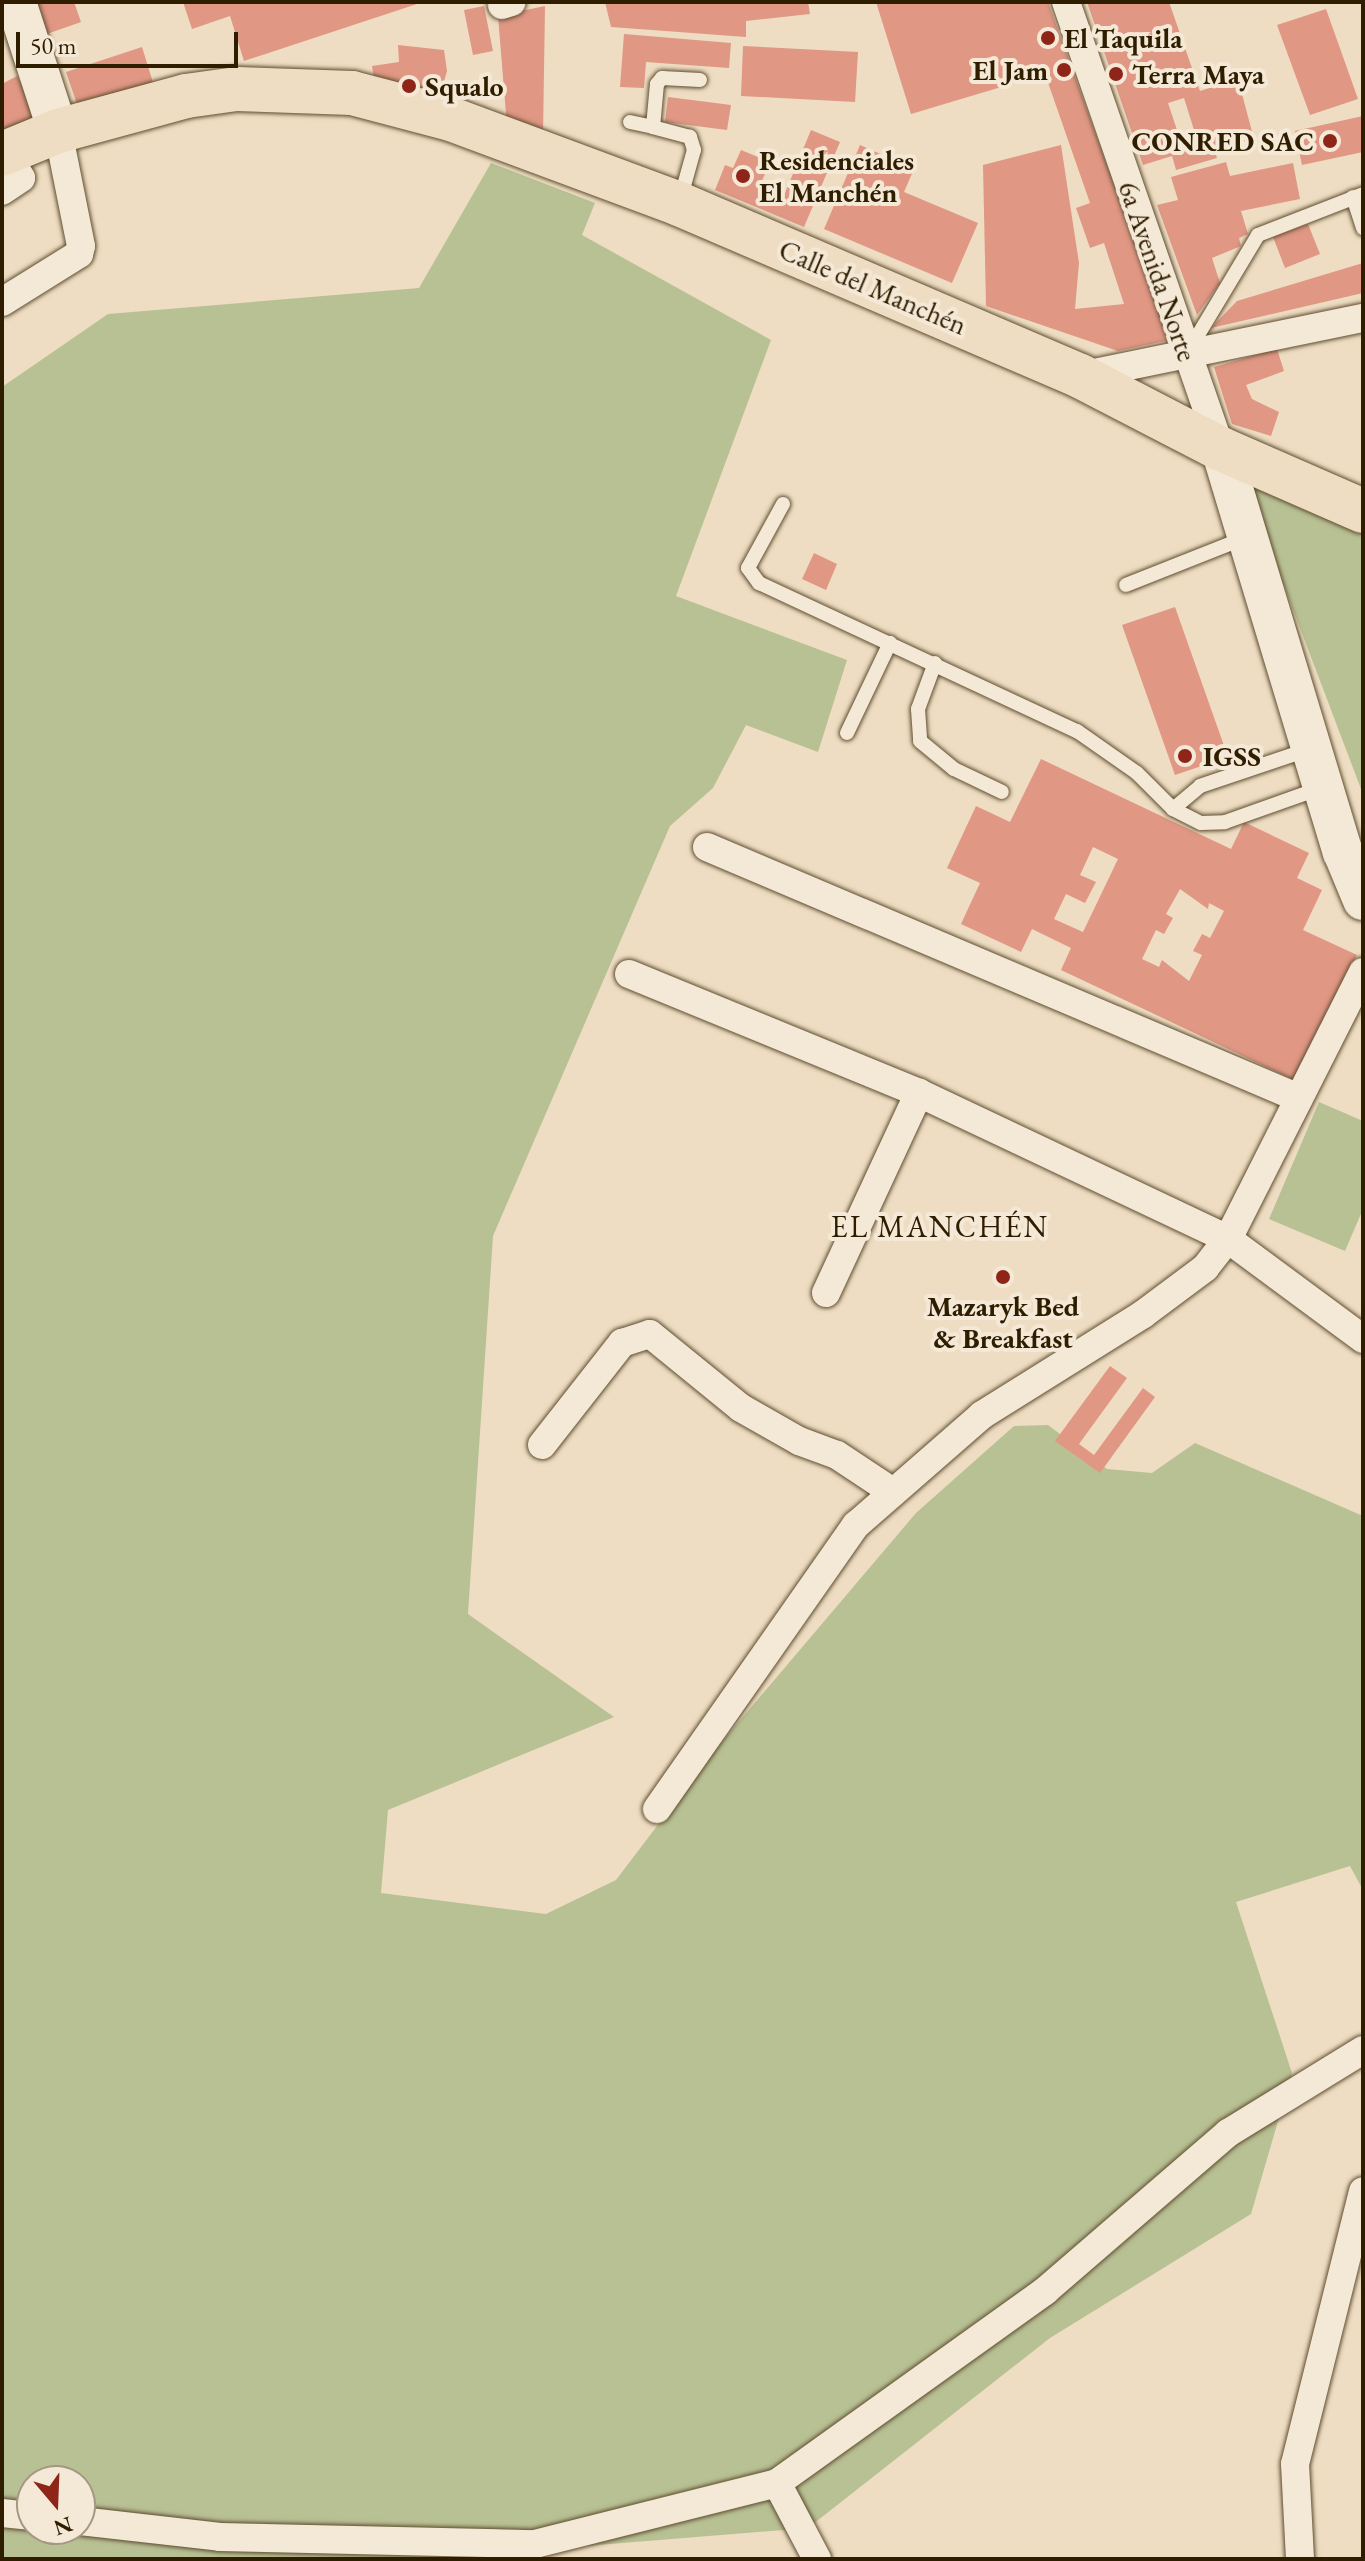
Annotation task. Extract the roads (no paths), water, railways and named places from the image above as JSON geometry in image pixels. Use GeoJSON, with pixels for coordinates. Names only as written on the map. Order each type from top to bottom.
{"type":"FeatureCollection","features":[{"type":"Feature","properties":{"kind":"main road","name":"Calle del Manchén"},"geometry":{"type":"LineString","coordinates":[[8,169],[186,96],[237,89],[352,93],[451,119],[679,204],[1080,376],[1221,449],[1363,511]]}},
{"type":"Feature","properties":{"kind":"street","name":"6a Avenida Norte"},"geometry":{"type":"LineString","coordinates":[[1066,2],[1221,449]]}},
{"type":"Feature","properties":{"kind":"street"},"geometry":{"type":"LineString","coordinates":[[2,302],[79,254],[81,239],[61,147],[12,10]]}},
{"type":"Feature","properties":{"kind":"street"},"geometry":{"type":"LineString","coordinates":[[1080,376],[1363,318]]}},
{"type":"Feature","properties":{"kind":"street"},"geometry":{"type":"LineString","coordinates":[[1221,449],[1324,787],[1363,900]]}},
{"type":"Feature","properties":{"kind":"street"},"geometry":{"type":"LineString","coordinates":[[707,847],[1299,1098]]}},
{"type":"Feature","properties":{"kind":"street"},"geometry":{"type":"LineString","coordinates":[[657,1809],[856,1525],[982,1415],[1142,1315],[1205,1268],[1228,1239],[1363,972]]}},
{"type":"Feature","properties":{"kind":"street"},"geometry":{"type":"LineString","coordinates":[[629,974],[919,1093],[1228,1239],[1363,1339]]}},
{"type":"Feature","properties":{"kind":"street"},"geometry":{"type":"LineString","coordinates":[[826,1293],[919,1093]]}},
{"type":"Feature","properties":{"kind":"street"},"geometry":{"type":"LineString","coordinates":[[542,1445],[622,1343],[650,1334],[741,1408],[837,1455],[893,1492]]}},
{"type":"Feature","properties":{"kind":"street"},"geometry":{"type":"LineString","coordinates":[[96,2523],[220,2537],[535,2544],[777,2483],[1045,2291],[1228,2133],[1363,2050]]}},
{"type":"Feature","properties":{"kind":"street"},"geometry":{"type":"LineString","coordinates":[[1300,2559],[1295,2464],[1363,2191]]}},
{"type":"Feature","properties":{"kind":"street"},"geometry":{"type":"LineString","coordinates":[[777,2483],[817,2559]]}},
{"type":"Feature","properties":{"kind":"lane"},"geometry":{"type":"LineString","coordinates":[[653,127],[662,78],[700,80]]}},
{"type":"Feature","properties":{"kind":"lane"},"geometry":{"type":"LineString","coordinates":[[630,122],[690,137],[694,150],[679,204]]}},
{"type":"Feature","properties":{"kind":"lane"},"geometry":{"type":"LineString","coordinates":[[1186,354],[1258,235],[1358,195],[1363,228]]}},
{"type":"Feature","properties":{"kind":"lane"},"geometry":{"type":"LineString","coordinates":[[783,504],[748,568],[759,583],[1077,731],[1137,773],[1173,809],[1201,823],[1225,822],[1324,787]]}},
{"type":"Feature","properties":{"kind":"lane"},"geometry":{"type":"LineString","coordinates":[[1126,585],[1247,537]]}},
{"type":"Feature","properties":{"kind":"lane"},"geometry":{"type":"LineString","coordinates":[[847,733],[890,643]]}},
{"type":"Feature","properties":{"kind":"lane"},"geometry":{"type":"LineString","coordinates":[[935,663],[918,709],[920,741],[954,769],[1002,792]]}},
{"type":"Feature","properties":{"kind":"lane"},"geometry":{"type":"LineString","coordinates":[[1173,809],[1200,786],[1312,748]]}},
{"type":"Feature","properties":{"kind":"place","name":"El Taquila"},"geometry":{"type":"Point","coordinates":[1048,38]}},
{"type":"Feature","properties":{"kind":"place","name":"El Jam"},"geometry":{"type":"Point","coordinates":[1064,70]}},
{"type":"Feature","properties":{"kind":"place","name":"Terra Maya"},"geometry":{"type":"Point","coordinates":[1116,74]}},
{"type":"Feature","properties":{"kind":"place","name":"Squalo"},"geometry":{"type":"Point","coordinates":[409,86]}},
{"type":"Feature","properties":{"kind":"place","name":"CONRED SAC"},"geometry":{"type":"Point","coordinates":[1330,141]}},
{"type":"Feature","properties":{"kind":"place","name":"Residenciales El Manchén"},"geometry":{"type":"Point","coordinates":[743,176]}},
{"type":"Feature","properties":{"kind":"place","name":"IGSS"},"geometry":{"type":"Point","coordinates":[1185,756]}},
{"type":"Feature","properties":{"kind":"place","name":"Mazaryk Bed & Breakfast"},"geometry":{"type":"Point","coordinates":[1003,1277]}},
{"type":"Feature","properties":{"kind":"district","name":"EL MANCHÉN"},"geometry":{"type":"Point","coordinates":[940,1227]}}]}
